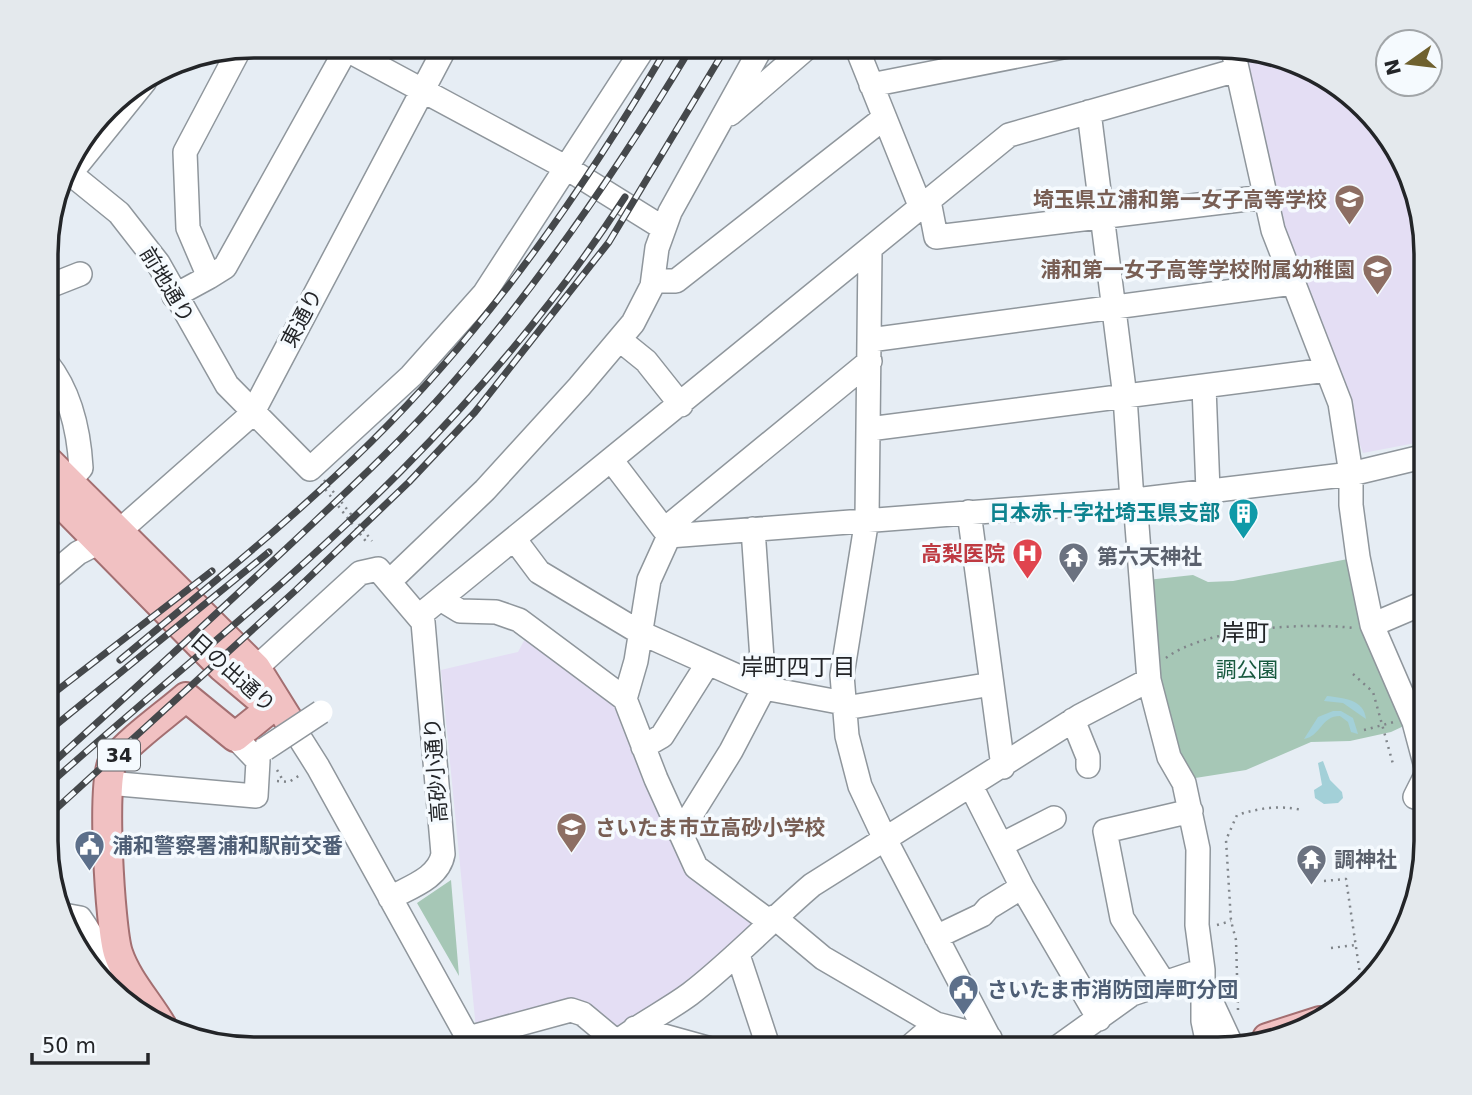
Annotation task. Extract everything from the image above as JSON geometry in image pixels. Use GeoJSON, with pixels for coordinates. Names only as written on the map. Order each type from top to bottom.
{"type":"FeatureCollection","features":[{"type":"Feature","properties":{"kind":"main road","name":"日の出通り"},"geometry":{"type":"LineString","coordinates":[[58,487],[108,538],[222,667],[296,716]]}},
{"type":"Feature","properties":{"kind":"main road","name":"日の出通り"},"geometry":{"type":"LineString","coordinates":[[108,538],[256,668],[296,716]]}},
{"type":"Feature","properties":{"kind":"main road","name":"34"},"geometry":{"type":"LineString","coordinates":[[149,1006],[121,963],[108,950],[111,902],[108,783],[111,762],[186,697],[235,737]]}},
{"type":"Feature","properties":{"kind":"main road"},"geometry":{"type":"LineString","coordinates":[[235,737],[296,716]]}},
{"type":"Feature","properties":{"kind":"street"},"geometry":{"type":"LineString","coordinates":[[174,296],[225,267],[339,58]]}},
{"type":"Feature","properties":{"kind":"street"},"geometry":{"type":"LineString","coordinates":[[366,58],[568,169],[663,228]]}},
{"type":"Feature","properties":{"kind":"street","name":"東通り"},"geometry":{"type":"LineString","coordinates":[[108,538],[252,414],[439,58]]}},
{"type":"Feature","properties":{"kind":"street"},"geometry":{"type":"LineString","coordinates":[[311,468],[411,376],[484,294],[568,169],[637,58]]}},
{"type":"Feature","properties":{"kind":"street"},"geometry":{"type":"LineString","coordinates":[[391,580],[485,490],[620,340],[645,304],[653,281],[663,228],[756,58]]}},
{"type":"Feature","properties":{"kind":"street"},"geometry":{"type":"LineString","coordinates":[[722,120],[740,108],[796,58]]}},
{"type":"Feature","properties":{"kind":"street"},"geometry":{"type":"LineString","coordinates":[[861,58],[884,118],[925,205],[936,237],[1264,197]]}},
{"type":"Feature","properties":{"kind":"street"},"geometry":{"type":"LineString","coordinates":[[871,85],[1008,58]]}},
{"type":"Feature","properties":{"kind":"street"},"geometry":{"type":"LineString","coordinates":[[209,277],[188,228],[185,152],[234,59]]}},
{"type":"Feature","properties":{"kind":"street"},"geometry":{"type":"LineString","coordinates":[[1235,59],[1264,197],[1293,283],[1340,403],[1351,474],[1351,505],[1358,557],[1373,628],[1414,706]]}},
{"type":"Feature","properties":{"kind":"street"},"geometry":{"type":"LineString","coordinates":[[256,668],[360,573],[378,569],[391,580],[419,616],[442,600],[1009,135],[1237,70]]}},
{"type":"Feature","properties":{"kind":"street"},"geometry":{"type":"LineString","coordinates":[[91,144],[123,107]]}},
{"type":"Feature","properties":{"kind":"street"},"geometry":{"type":"LineString","coordinates":[[1089,112],[1125,397],[1148,676],[1169,757],[1184,783],[1198,849],[1197,925],[1208,1037]]}},
{"type":"Feature","properties":{"kind":"street"},"geometry":{"type":"LineString","coordinates":[[653,281],[676,281],[884,118]]}},
{"type":"Feature","properties":{"kind":"street","name":"前地通り"},"geometry":{"type":"LineString","coordinates":[[74,177],[119,213],[158,263],[174,296],[227,385],[252,414],[311,468]]}},
{"type":"Feature","properties":{"kind":"street"},"geometry":{"type":"LineString","coordinates":[[870,251],[867,519],[842,675],[847,736],[860,786],[885,839],[989,1037]]}},
{"type":"Feature","properties":{"kind":"street"},"geometry":{"type":"LineString","coordinates":[[58,283],[80,274]]}},
{"type":"Feature","properties":{"kind":"street"},"geometry":{"type":"LineString","coordinates":[[625,699],[636,661],[649,580],[667,533],[870,350],[1114,306],[1293,283]]}},
{"type":"Feature","properties":{"kind":"street"},"geometry":{"type":"LineString","coordinates":[[620,340],[646,361],[681,405]]}},
{"type":"Feature","properties":{"kind":"street"},"geometry":{"type":"LineString","coordinates":[[869,429],[1327,370]]}},
{"type":"Feature","properties":{"kind":"street"},"geometry":{"type":"LineString","coordinates":[[58,382],[71,405],[81,468],[58,485]]}},
{"type":"Feature","properties":{"kind":"street"},"geometry":{"type":"LineString","coordinates":[[1204,387],[1208,491]]}},
{"type":"Feature","properties":{"kind":"street"},"geometry":{"type":"LineString","coordinates":[[667,533],[1134,500],[1351,474],[1414,459]]}},
{"type":"Feature","properties":{"kind":"street"},"geometry":{"type":"LineString","coordinates":[[612,461],[667,533]]}},
{"type":"Feature","properties":{"kind":"street"},"geometry":{"type":"LineString","coordinates":[[969,512],[1003,767]]}},
{"type":"Feature","properties":{"kind":"street"},"geometry":{"type":"LineString","coordinates":[[680,832],[731,751],[764,688],[753,529]]}},
{"type":"Feature","properties":{"kind":"street"},"geometry":{"type":"LineString","coordinates":[[58,570],[78,553],[108,538]]}},
{"type":"Feature","properties":{"kind":"street"},"geometry":{"type":"LineString","coordinates":[[58,582],[108,538]]}},
{"type":"Feature","properties":{"kind":"street"},"geometry":{"type":"LineString","coordinates":[[515,540],[539,572],[568,591],[639,632],[764,688],[844,705],[992,684]]}},
{"type":"Feature","properties":{"kind":"street"},"geometry":{"type":"LineString","coordinates":[[442,600],[460,611],[496,612],[519,620],[625,699],[643,747],[696,867],[823,958],[936,1024],[973,1037]]}},
{"type":"Feature","properties":{"kind":"street"},"geometry":{"type":"LineString","coordinates":[[1373,628],[1414,608]]}},
{"type":"Feature","properties":{"kind":"street","name":"高砂小通り"},"geometry":{"type":"LineString","coordinates":[[390,898],[432,875],[441,863],[443,854],[431,700],[423,622],[419,616]]}},
{"type":"Feature","properties":{"kind":"street"},"geometry":{"type":"LineString","coordinates":[[643,747],[662,736],[708,663]]}},
{"type":"Feature","properties":{"kind":"street"},"geometry":{"type":"LineString","coordinates":[[630,1037],[738,955],[772,920],[813,885],[1003,767],[1073,720],[1148,676]]}},
{"type":"Feature","properties":{"kind":"street"},"geometry":{"type":"LineString","coordinates":[[265,749],[296,716],[390,898],[467,1037]]}},
{"type":"Feature","properties":{"kind":"street"},"geometry":{"type":"LineString","coordinates":[[1073,720],[1088,757],[1088,766]]}},
{"type":"Feature","properties":{"kind":"street"},"geometry":{"type":"LineString","coordinates":[[108,783],[256,796],[258,761],[235,737]]}},
{"type":"Feature","properties":{"kind":"street"},"geometry":{"type":"LineString","coordinates":[[971,786],[1022,887],[1099,1019]]}},
{"type":"Feature","properties":{"kind":"street"},"geometry":{"type":"LineString","coordinates":[[1164,983],[1122,918],[1105,831],[1191,811]]}},
{"type":"Feature","properties":{"kind":"street"},"geometry":{"type":"LineString","coordinates":[[1001,845],[1054,818]]}},
{"type":"Feature","properties":{"kind":"street"},"geometry":{"type":"LineString","coordinates":[[936,937],[982,915],[988,908],[1022,887]]}},
{"type":"Feature","properties":{"kind":"street"},"geometry":{"type":"LineString","coordinates":[[73,917],[80,918],[108,950],[106,969]]}},
{"type":"Feature","properties":{"kind":"street"},"geometry":{"type":"LineString","coordinates":[[738,955],[765,1037]]}},
{"type":"Feature","properties":{"kind":"street"},"geometry":{"type":"LineString","coordinates":[[1073,1037],[1132,994],[1203,970]]}},
{"type":"Feature","properties":{"kind":"street"},"geometry":{"type":"LineString","coordinates":[[1203,994],[1210,1001],[1227,1037]]}},
{"type":"Feature","properties":{"kind":"street"},"geometry":{"type":"LineString","coordinates":[[492,1037],[571,1010],[583,1014],[621,1037]]}},
{"type":"Feature","properties":{"kind":"street"},"geometry":{"type":"LineString","coordinates":[[921,1037],[936,1024]]}},
{"type":"Feature","properties":{"kind":"path"},"geometry":{"type":"LineString","coordinates":[[311,468],[372,541]]}},
{"type":"Feature","properties":{"kind":"path"},"geometry":{"type":"LineString","coordinates":[[311,468],[368,544]]}},
{"type":"Feature","properties":{"kind":"path"},"geometry":{"type":"LineString","coordinates":[[1148,676],[1174,652],[1193,643],[1270,628],[1305,625],[1373,628]]}},
{"type":"Feature","properties":{"kind":"path"},"geometry":{"type":"LineString","coordinates":[[1353,674],[1373,692],[1393,764]]}},
{"type":"Feature","properties":{"kind":"path"},"geometry":{"type":"LineString","coordinates":[[1364,730],[1414,716]]}},
{"type":"Feature","properties":{"kind":"path"},"geometry":{"type":"LineString","coordinates":[[289,782],[298,776]]}},
{"type":"Feature","properties":{"kind":"path"},"geometry":{"type":"LineString","coordinates":[[281,777],[284,782]]}},
{"type":"Feature","properties":{"kind":"path"},"geometry":{"type":"LineString","coordinates":[[1236,1021],[1240,997],[1236,940],[1231,921],[1226,840],[1237,815],[1261,808],[1284,807],[1302,810]]}},
{"type":"Feature","properties":{"kind":"path"},"geometry":{"type":"LineString","coordinates":[[1324,881],[1346,879],[1360,976]]}},
{"type":"Feature","properties":{"kind":"path"},"geometry":{"type":"LineString","coordinates":[[1207,927],[1231,921]]}},
{"type":"Feature","properties":{"kind":"path"},"geometry":{"type":"LineString","coordinates":[[1331,948],[1356,944]]}},
{"type":"Feature","properties":{"kind":"shaded area","name":"埼玉県立浦和第一女子高等学校"},"geometry":{"type":"Polygon","coordinates":[[[1241,60],[1269,64],[1293,73],[1338,98],[1374,134],[1394,167],[1408,203],[1414,241],[1414,443],[1363,453],[1270,201],[1241,60]]]}},
{"type":"Feature","properties":{"kind":"shaded area","name":"さいたま市立高砂小学校"},"geometry":{"type":"Polygon","coordinates":[[[526,637],[623,707],[670,827],[757,923],[726,957],[621,1030],[579,999],[476,1029],[441,670],[518,652],[526,637]]]}},
{"type":"Feature","properties":{"kind":"green space","name":"調公園"},"geometry":{"type":"Polygon","coordinates":[[[1353,558],[1406,725],[1391,732],[1350,741],[1311,742],[1246,770],[1189,779],[1166,727],[1147,580],[1193,575],[1208,582],[1233,581],[1353,558]]]}},
{"type":"Feature","properties":{"kind":"green space"},"geometry":{"type":"Polygon","coordinates":[[[451,880],[459,976],[417,903],[451,880]]]}},
{"type":"Feature","properties":{"kind":"water"},"geometry":{"type":"Polygon","coordinates":[[[1327,696],[1357,703],[1366,719],[1343,703],[1324,701],[1327,696]]]}},
{"type":"Feature","properties":{"kind":"water"},"geometry":{"type":"Polygon","coordinates":[[[1341,711],[1353,718],[1358,734],[1351,732],[1348,722],[1340,716],[1329,719],[1314,734],[1304,739],[1318,717],[1341,711]]]}},
{"type":"Feature","properties":{"kind":"water"},"geometry":{"type":"Polygon","coordinates":[[[1323,761],[1330,780],[1342,792],[1343,798],[1338,803],[1324,804],[1315,798],[1314,790],[1322,785],[1318,763],[1323,761]]]}},
{"type":"Feature","properties":{"kind":"railway"},"geometry":{"type":"LineString","coordinates":[[120,660],[310,499],[414,398],[456,351],[533,254],[603,151],[661,58]]}},
{"type":"Feature","properties":{"kind":"railway"},"geometry":{"type":"LineString","coordinates":[[58,758],[353,486],[450,386],[548,264],[608,179],[685,58]]}},
{"type":"Feature","properties":{"kind":"railway"},"geometry":{"type":"LineString","coordinates":[[58,807],[296,590],[409,482],[475,412],[609,242],[720,58]]}},
{"type":"Feature","properties":{"kind":"railway"},"geometry":{"type":"LineString","coordinates":[[58,777],[271,593],[401,471],[462,407],[520,340],[575,270],[625,197]]}},
{"type":"Feature","properties":{"kind":"railway"},"geometry":{"type":"LineString","coordinates":[[58,723],[269,552]]}},
{"type":"Feature","properties":{"kind":"railway"},"geometry":{"type":"LineString","coordinates":[[58,690],[212,571]]}},
{"type":"Feature","properties":{"kind":"place","name":"埼玉県立浦和第一女子高等学校"},"geometry":{"type":"Point","coordinates":[1350,227]}},
{"type":"Feature","properties":{"kind":"place","name":"浦和第一女子高等学校附属幼稚園"},"geometry":{"type":"Point","coordinates":[1378,297]}},
{"type":"Feature","properties":{"kind":"place","name":"日本赤十字社埼玉県支部"},"geometry":{"type":"Point","coordinates":[1243,540]}},
{"type":"Feature","properties":{"kind":"place","name":"高梨医院"},"geometry":{"type":"Point","coordinates":[1028,581]}},
{"type":"Feature","properties":{"kind":"place","name":"第六天神社"},"geometry":{"type":"Point","coordinates":[1074,584]}},
{"type":"Feature","properties":{"kind":"place","name":"さいたま市立高砂小学校"},"geometry":{"type":"Point","coordinates":[572,855]}},
{"type":"Feature","properties":{"kind":"place","name":"浦和警察署浦和駅前交番"},"geometry":{"type":"Point","coordinates":[89,873]}},
{"type":"Feature","properties":{"kind":"place","name":"調神社"},"geometry":{"type":"Point","coordinates":[1311,887]}},
{"type":"Feature","properties":{"kind":"place","name":"さいたま市消防団岸町分団"},"geometry":{"type":"Point","coordinates":[964,1017]}},
{"type":"Feature","properties":{"kind":"district","name":"岸町"},"geometry":{"type":"Point","coordinates":[1245,633]}},
{"type":"Feature","properties":{"kind":"district","name":"岸町四丁目"},"geometry":{"type":"Point","coordinates":[798,667]}}]}
